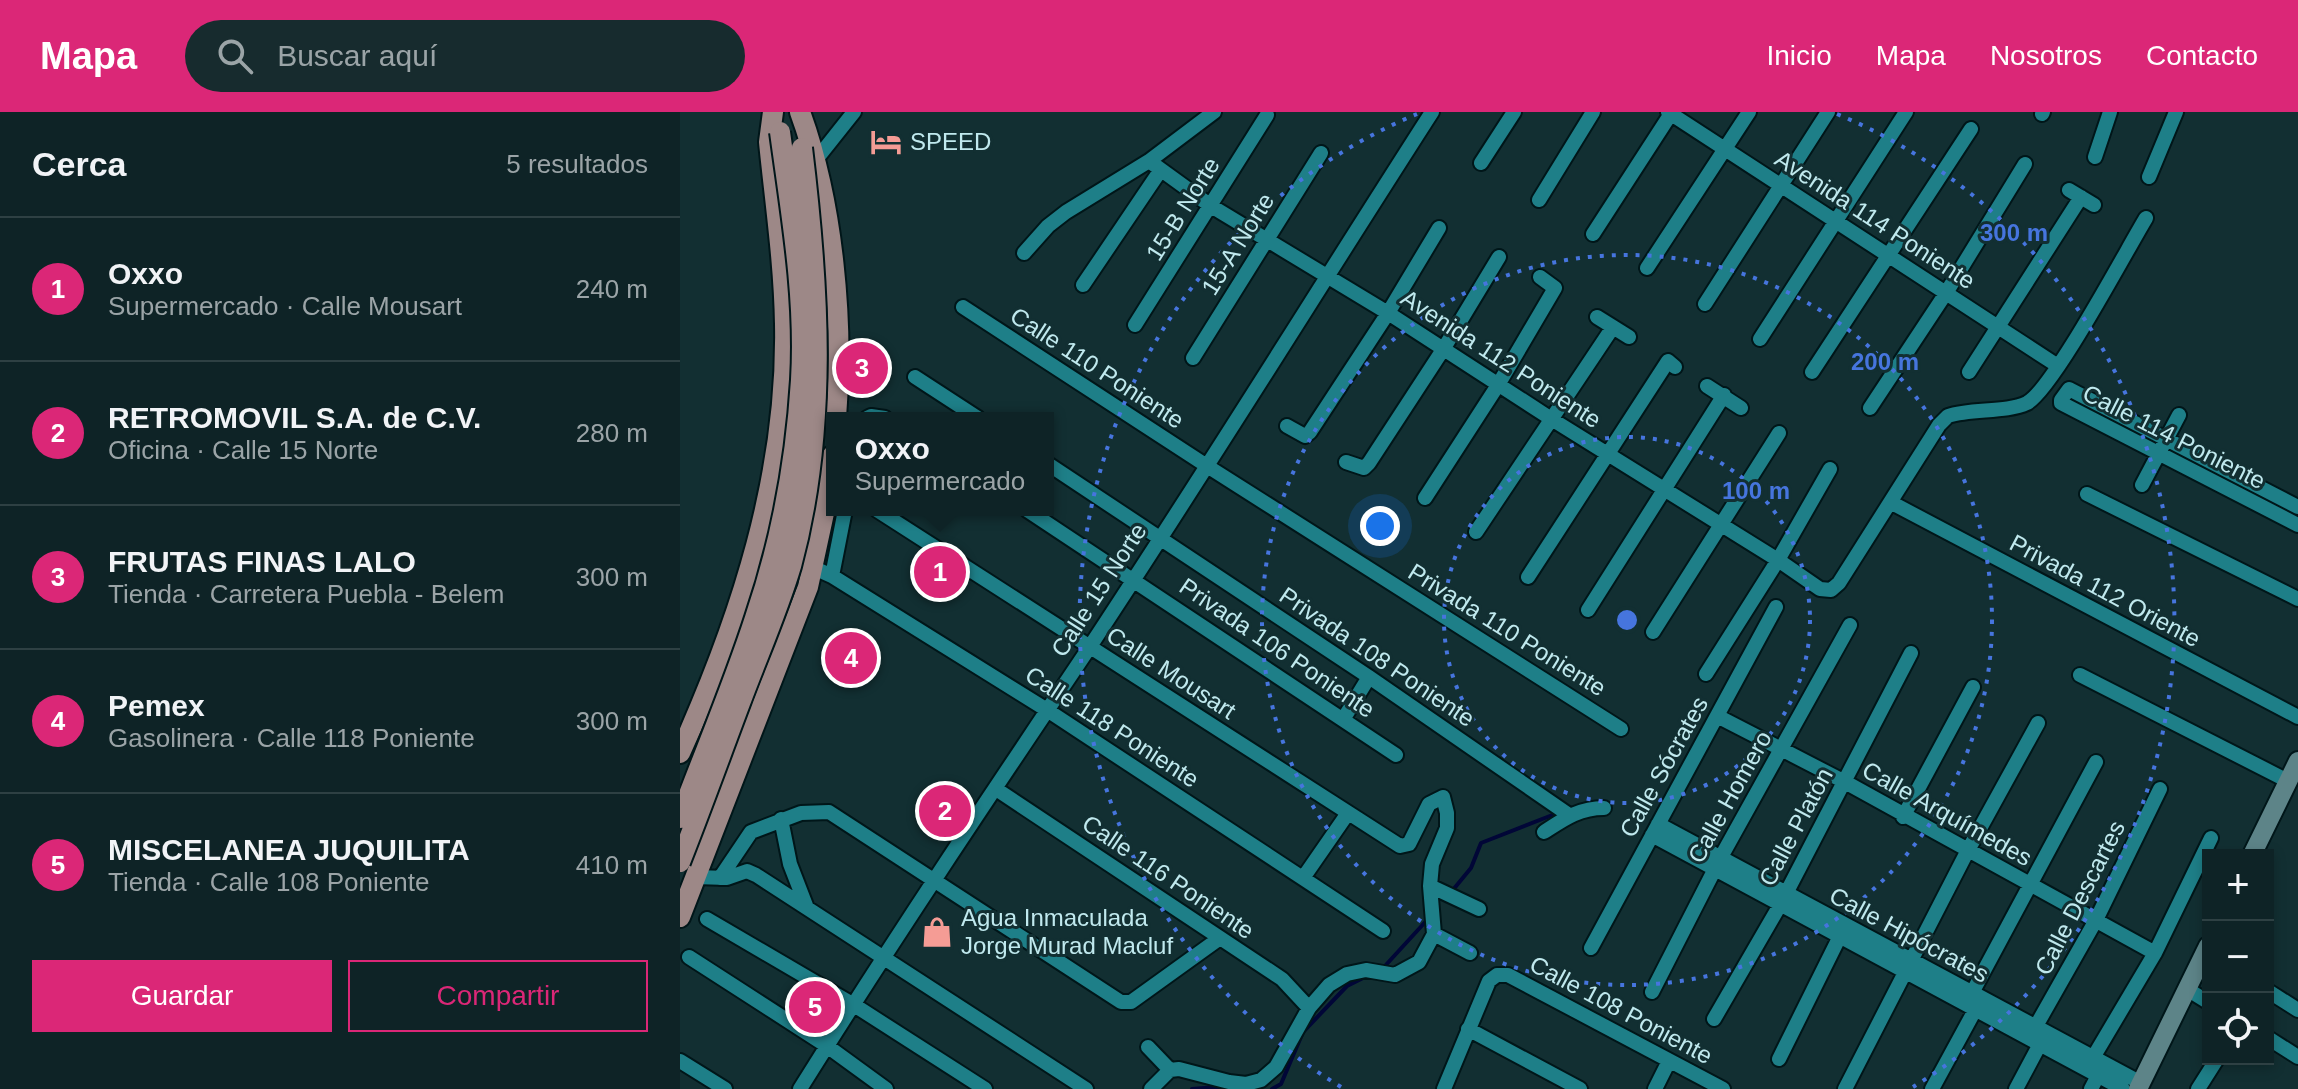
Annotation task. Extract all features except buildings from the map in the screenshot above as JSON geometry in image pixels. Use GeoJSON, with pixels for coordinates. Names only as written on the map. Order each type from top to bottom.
{"type":"FeatureCollection","features":[{"type":"Feature","properties":{"kind":"main road"},"geometry":{"type":"LineString","coordinates":[[800,112],[835,283],[838,346],[836,412]]}},
{"type":"Feature","properties":{"kind":"main road"},"geometry":{"type":"LineString","coordinates":[[680,754],[751,567],[770,491],[780,425],[785,324],[769,142],[777,119]]}},
{"type":"Feature","properties":{"kind":"main road"},"geometry":{"type":"LineString","coordinates":[[680,819],[756,617],[777,539],[792,463],[801,377],[800,324],[797,259],[777,119]]}},
{"type":"Feature","properties":{"kind":"main road"},"geometry":{"type":"LineString","coordinates":[[680,862],[774,616],[791,565],[809,478],[817,376],[816,292],[808,155]]}},
{"type":"Feature","properties":{"kind":"main road"},"geometry":{"type":"LineString","coordinates":[[680,917],[786,647],[812,567],[826,502]]}},
{"type":"Feature","properties":{"kind":"main road"},"geometry":{"type":"LineString","coordinates":[[704,697],[722,719],[740,724],[756,723]]}},
{"type":"Feature","properties":{"kind":"main road"},"geometry":{"type":"LineString","coordinates":[[680,829],[698,839],[706,850]]}},
{"type":"Feature","properties":{"kind":"street"},"geometry":{"type":"LineString","coordinates":[[808,155],[854,112]]}},
{"type":"Feature","properties":{"kind":"street"},"geometry":{"type":"LineString","coordinates":[[1024,253],[1048,226],[1066,212],[1154,166],[1214,112]]}},
{"type":"Feature","properties":{"kind":"street","name":"Calle 15 Norte"},"geometry":{"type":"LineString","coordinates":[[800,1089],[934,880],[1090,647],[1432,112]]}},
{"type":"Feature","properties":{"kind":"street"},"geometry":{"type":"LineString","coordinates":[[1481,163],[1514,112]]}},
{"type":"Feature","properties":{"kind":"street"},"geometry":{"type":"LineString","coordinates":[[1539,200],[1593,112]]}},
{"type":"Feature","properties":{"kind":"street"},"geometry":{"type":"LineString","coordinates":[[1647,268],[1749,112]]}},
{"type":"Feature","properties":{"kind":"street"},"geometry":{"type":"LineString","coordinates":[[1705,304],[1828,112]]}},
{"type":"Feature","properties":{"kind":"street"},"geometry":{"type":"LineString","coordinates":[[1760,339],[1906,112]]}},
{"type":"Feature","properties":{"kind":"street"},"geometry":{"type":"LineString","coordinates":[[2095,157],[2110,112]]}},
{"type":"Feature","properties":{"kind":"street"},"geometry":{"type":"LineString","coordinates":[[2149,177],[2176,112]]}},
{"type":"Feature","properties":{"kind":"street"},"geometry":{"type":"LineString","coordinates":[[1593,234],[1671,113]]}},
{"type":"Feature","properties":{"kind":"street","name":"Avenida 114 Poniente"},"geometry":{"type":"LineString","coordinates":[[1671,113],[2058,366]]}},
{"type":"Feature","properties":{"kind":"street","name":"15-B Norte"},"geometry":{"type":"LineString","coordinates":[[1135,325],[1267,115]]}},
{"type":"Feature","properties":{"kind":"street"},"geometry":{"type":"LineString","coordinates":[[1812,372],[1971,129]]}},
{"type":"Feature","properties":{"kind":"street","name":"15-A Norte"},"geometry":{"type":"LineString","coordinates":[[1193,358],[1321,153]]}},
{"type":"Feature","properties":{"kind":"street"},"geometry":{"type":"LineString","coordinates":[[1870,408],[1946,293],[2025,164]]}},
{"type":"Feature","properties":{"kind":"street"},"geometry":{"type":"LineString","coordinates":[[1083,285],[1154,166]]}},
{"type":"Feature","properties":{"kind":"street","name":"Avenida 112 Poniente"},"geometry":{"type":"LineString","coordinates":[[1154,166],[1211,206],[1444,348],[1820,589],[1831,590],[1892,503]]}},
{"type":"Feature","properties":{"kind":"street"},"geometry":{"type":"LineString","coordinates":[[1969,372],[2082,198]]}},
{"type":"Feature","properties":{"kind":"street"},"geometry":{"type":"LineString","coordinates":[[1892,503],[1939,425],[1948,416],[2026,403],[2038,393],[2058,366],[2146,218]]}},
{"type":"Feature","properties":{"kind":"street"},"geometry":{"type":"LineString","coordinates":[[1287,426],[1305,436],[1388,313],[1439,228]]}},
{"type":"Feature","properties":{"kind":"street"},"geometry":{"type":"LineString","coordinates":[[1346,462],[1364,468],[1444,348],[1499,257]]}},
{"type":"Feature","properties":{"kind":"street"},"geometry":{"type":"LineString","coordinates":[[1425,498],[1498,385],[1555,288],[1540,277]]}},
{"type":"Feature","properties":{"kind":"street","name":"Calle 110 Poniente"},"geometry":{"type":"LineString","coordinates":[[963,307],[1207,466]]}},
{"type":"Feature","properties":{"kind":"street"},"geometry":{"type":"LineString","coordinates":[[1597,317],[1629,337]]}},
{"type":"Feature","properties":{"kind":"street"},"geometry":{"type":"LineString","coordinates":[[1476,532],[1613,327]]}},
{"type":"Feature","properties":{"kind":"street"},"geometry":{"type":"LineString","coordinates":[[1528,577],[1671,364]]}},
{"type":"Feature","properties":{"kind":"street"},"geometry":{"type":"LineString","coordinates":[[915,377],[969,412]]}},
{"type":"Feature","properties":{"kind":"street"},"geometry":{"type":"LineString","coordinates":[[1707,386],[1741,408]]}},
{"type":"Feature","properties":{"kind":"street","name":"Calle 114 Poniente"},"geometry":{"type":"LineString","coordinates":[[2293,522],[2217,483],[2163,446],[2069,389],[2061,400],[2061,403],[2163,446],[2223,469],[2296,506]]}},
{"type":"Feature","properties":{"kind":"street"},"geometry":{"type":"LineString","coordinates":[[1588,610],[1724,395]]}},
{"type":"Feature","properties":{"kind":"street"},"geometry":{"type":"LineString","coordinates":[[2142,485],[2179,415]]}},
{"type":"Feature","properties":{"kind":"street"},"geometry":{"type":"LineString","coordinates":[[1653,632],[1779,433]]}},
{"type":"Feature","properties":{"kind":"street","name":"Privada 110 Poniente"},"geometry":{"type":"LineString","coordinates":[[1207,466],[1621,729]]}},
{"type":"Feature","properties":{"kind":"street","name":"Privada 108 Poniente"},"geometry":{"type":"LineString","coordinates":[[1054,468],[1369,677],[1569,815]]}},
{"type":"Feature","properties":{"kind":"street"},"geometry":{"type":"LineString","coordinates":[[1706,674],[1778,560],[1830,469]]}},
{"type":"Feature","properties":{"kind":"street"},"geometry":{"type":"LineString","coordinates":[[2217,483],[2223,469]]}},
{"type":"Feature","properties":{"kind":"street"},"geometry":{"type":"LineString","coordinates":[[2087,494],[2298,599]]}},
{"type":"Feature","properties":{"kind":"street","name":"Privada 112 Oriente"},"geometry":{"type":"LineString","coordinates":[[1892,503],[2298,717]]}},
{"type":"Feature","properties":{"kind":"street"},"geometry":{"type":"LineString","coordinates":[[2293,522],[2296,506]]}},
{"type":"Feature","properties":{"kind":"street"},"geometry":{"type":"LineString","coordinates":[[832,576],[844,516]]}},
{"type":"Feature","properties":{"kind":"street","name":"Calle Mousart"},"geometry":{"type":"LineString","coordinates":[[886,516],[1400,846],[1409,844],[1429,804],[1443,797],[1447,828],[1432,864],[1430,886]]}},
{"type":"Feature","properties":{"kind":"street","name":"Privada 106 Poniente"},"geometry":{"type":"LineString","coordinates":[[1036,516],[1396,755]]}},
{"type":"Feature","properties":{"kind":"street","name":"Calle 118 Poniente"},"geometry":{"type":"LineString","coordinates":[[812,567],[832,576],[1047,710],[1383,931]]}},
{"type":"Feature","properties":{"kind":"street","name":"Calle Sócrates"},"geometry":{"type":"LineString","coordinates":[[1591,948],[1776,607]]}},
{"type":"Feature","properties":{"kind":"street","name":"Calle Homero"},"geometry":{"type":"LineString","coordinates":[[1652,992],[1718,864],[1850,625]]}},
{"type":"Feature","properties":{"kind":"street","name":"Calle Platón"},"geometry":{"type":"LineString","coordinates":[[1714,1019],[1845,782],[1911,653]]}},
{"type":"Feature","properties":{"kind":"street"},"geometry":{"type":"LineString","coordinates":[[2080,675],[2288,781]]}},
{"type":"Feature","properties":{"kind":"street"},"geometry":{"type":"LineString","coordinates":[[1344,718],[1369,677]]}},
{"type":"Feature","properties":{"kind":"street"},"geometry":{"type":"LineString","coordinates":[[1903,817],[1973,687]]}},
{"type":"Feature","properties":{"kind":"street","name":"Calle Arquímedes"},"geometry":{"type":"LineString","coordinates":[[1717,716],[1845,782],[1903,817],[2155,953]]}},
{"type":"Feature","properties":{"kind":"street"},"geometry":{"type":"LineString","coordinates":[[1845,1089],[1967,852],[2038,723]]}},
{"type":"Feature","properties":{"kind":"street"},"geometry":{"type":"LineString","coordinates":[[680,754],[725,801]]}},
{"type":"Feature","properties":{"kind":"street"},"geometry":{"type":"LineString","coordinates":[[2255,849],[2298,761]]}},
{"type":"Feature","properties":{"kind":"street"},"geometry":{"type":"LineString","coordinates":[[1972,993],[2096,762]]}},
{"type":"Feature","properties":{"kind":"street","name":"Calle 116 Poniente"},"geometry":{"type":"LineString","coordinates":[[996,789],[1282,979],[1309,1008]]}},
{"type":"Feature","properties":{"kind":"street","name":"Calle Descartes"},"geometry":{"type":"LineString","coordinates":[[2036,1026],[2096,920],[2160,789]]}},
{"type":"Feature","properties":{"kind":"street"},"geometry":{"type":"LineString","coordinates":[[1544,832],[1586,808],[1604,808]]}},
{"type":"Feature","properties":{"kind":"street"},"geometry":{"type":"LineString","coordinates":[[720,878],[751,832],[801,813],[829,812],[1126,1004],[1220,938]]}},
{"type":"Feature","properties":{"kind":"street"},"geometry":{"type":"LineString","coordinates":[[1303,878],[1348,813]]}},
{"type":"Feature","properties":{"kind":"street"},"geometry":{"type":"LineString","coordinates":[[781,819],[790,864],[807,909]]}},
{"type":"Feature","properties":{"kind":"street","name":"Calle Hipócrates"},"geometry":{"type":"LineString","coordinates":[[1655,830],[1908,966],[1975,1010],[1992,1011],[2036,1026],[2134,1087]]}},
{"type":"Feature","properties":{"kind":"street"},"geometry":{"type":"LineString","coordinates":[[2091,1089],[2099,1064],[2211,838]]}},
{"type":"Feature","properties":{"kind":"street"},"geometry":{"type":"LineString","coordinates":[[695,877],[720,878],[747,871],[1086,1089]]}},
{"type":"Feature","properties":{"kind":"street"},"geometry":{"type":"LineString","coordinates":[[1148,1047],[1170,1070],[1192,1071],[1246,1084],[1261,1080],[1276,1067],[1309,1008],[1329,985],[1347,974],[1366,970],[1395,975],[1419,962],[1434,934],[1430,886],[1479,909]]}},
{"type":"Feature","properties":{"kind":"street","name":"Calle Hipócrates"},"geometry":{"type":"LineString","coordinates":[[1782,899],[1839,938],[1972,993],[2040,1044],[2099,1064]]}},
{"type":"Feature","properties":{"kind":"street"},"geometry":{"type":"LineString","coordinates":[[707,919],[854,1005],[985,1089]]}},
{"type":"Feature","properties":{"kind":"street"},"geometry":{"type":"LineString","coordinates":[[1434,934],[1470,953]]}},
{"type":"Feature","properties":{"kind":"street"},"geometry":{"type":"LineString","coordinates":[[1779,1059],[1839,938]]}},
{"type":"Feature","properties":{"kind":"street"},"geometry":{"type":"LineString","coordinates":[[689,957],[827,1046],[886,1089]]}},
{"type":"Feature","properties":{"kind":"street"},"geometry":{"type":"LineString","coordinates":[[2134,1087],[2202,960]]}},
{"type":"Feature","properties":{"kind":"street","name":"Calle 108 Poniente"},"geometry":{"type":"LineString","coordinates":[[1468,1029],[1489,981],[1497,975],[1508,975],[1723,1089]]}},
{"type":"Feature","properties":{"kind":"street"},"geometry":{"type":"LineString","coordinates":[[2187,989],[2202,998]]}},
{"type":"Feature","properties":{"kind":"street"},"geometry":{"type":"LineString","coordinates":[[2271,993],[2298,1010]]}},
{"type":"Feature","properties":{"kind":"street"},"geometry":{"type":"LineString","coordinates":[[1932,1089],[1975,1010]]}},
{"type":"Feature","properties":{"kind":"street"},"geometry":{"type":"LineString","coordinates":[[1444,1089],[1468,1029],[1580,1089]]}},
{"type":"Feature","properties":{"kind":"street"},"geometry":{"type":"LineString","coordinates":[[2274,1042],[2298,1057]]}},
{"type":"Feature","properties":{"kind":"street"},"geometry":{"type":"LineString","coordinates":[[2016,1089],[2040,1044]]}},
{"type":"Feature","properties":{"kind":"street"},"geometry":{"type":"LineString","coordinates":[[680,1061],[725,1089]]}},
{"type":"Feature","properties":{"kind":"street"},"geometry":{"type":"LineString","coordinates":[[1655,1089],[1669,1061]]}},
{"type":"Feature","properties":{"kind":"street"},"geometry":{"type":"LineString","coordinates":[[2198,1089],[2213,1065]]}},
{"type":"Feature","properties":{"kind":"street"},"geometry":{"type":"LineString","coordinates":[[1151,1089],[1170,1070]]}},
{"type":"Feature","properties":{"kind":"waterway"},"geometry":{"type":"LineString","coordinates":[[1452,891],[1471,868],[1481,843],[1555,814]]}},
{"type":"Feature","properties":{"kind":"waterway"},"geometry":{"type":"LineString","coordinates":[[1384,967],[1428,919]]}},
{"type":"Feature","properties":{"kind":"waterway"},"geometry":{"type":"LineString","coordinates":[[1272,1089],[1281,1084],[1303,1032],[1347,986],[1369,975]]}},
{"type":"Feature","properties":{"kind":"waterway"},"geometry":{"type":"LineString","coordinates":[[1192,1089],[1221,1089]]}},
{"type":"Feature","properties":{"kind":"place","name":"SPEED"},"geometry":{"type":"Point","coordinates":[886,142]}},
{"type":"Feature","properties":{"kind":"place","name":"FRUTAS FINAS LALO"},"geometry":{"type":"Point","coordinates":[862,368]}},
{"type":"Feature","properties":{"kind":"place","name":"Oxxo"},"geometry":{"type":"Point","coordinates":[940,572]}},
{"type":"Feature","properties":{"kind":"place","name":"Pemex"},"geometry":{"type":"Point","coordinates":[851,658]}},
{"type":"Feature","properties":{"kind":"place","name":"RETROMOVIL S.A. de C.V."},"geometry":{"type":"Point","coordinates":[945,811]}},
{"type":"Feature","properties":{"kind":"place","name":"Agua Inmaculada Jorge Murad Macluf"},"geometry":{"type":"Point","coordinates":[937,932]}},
{"type":"Feature","properties":{"kind":"place","name":"MISCELANEA JUQUILITA"},"geometry":{"type":"Point","coordinates":[815,1007]}}]}
